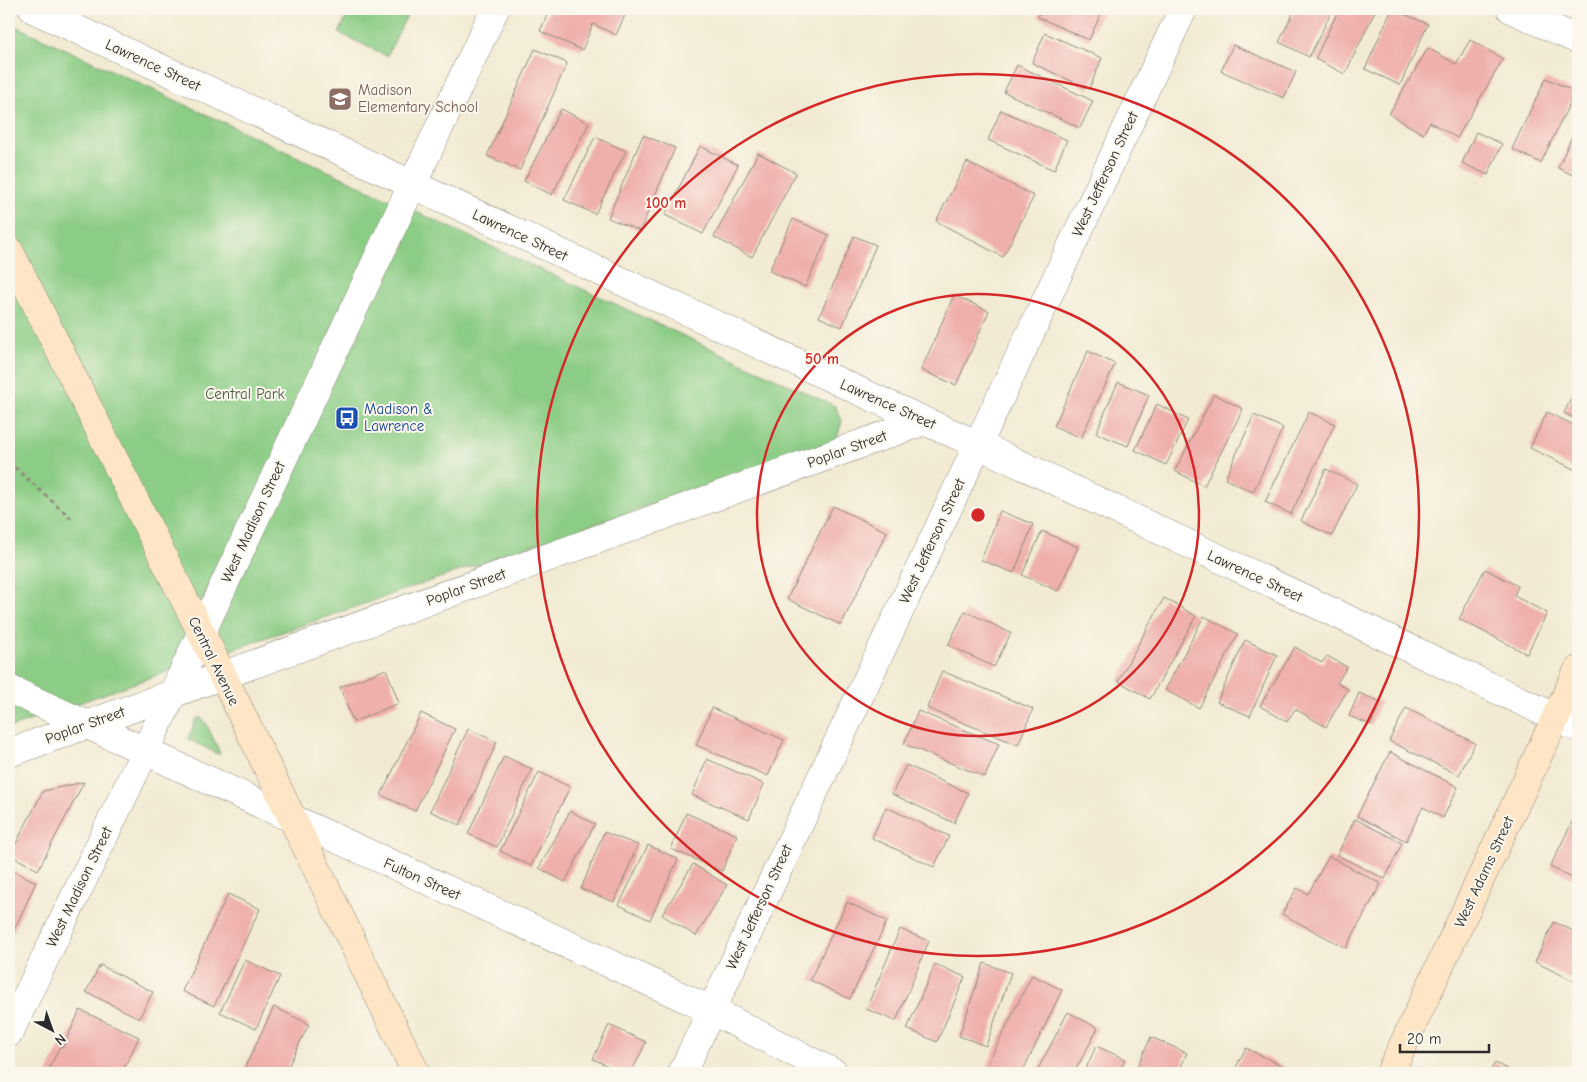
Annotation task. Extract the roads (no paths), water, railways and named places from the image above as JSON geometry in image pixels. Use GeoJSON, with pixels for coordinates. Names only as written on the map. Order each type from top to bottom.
{"type":"FeatureCollection","features":[{"type":"Feature","properties":{"kind":"street","name":"Lawrence Street"},"geometry":{"type":"LineString","coordinates":[[33,9],[977,444],[1567,723]]}},
{"type":"Feature","properties":{"kind":"street","name":"West Madison Street"},"geometry":{"type":"LineString","coordinates":[[9,1033],[173,693],[495,9]]}},
{"type":"Feature","properties":{"kind":"street","name":"West Jefferson Street"},"geometry":{"type":"LineString","coordinates":[[682,1073],[1183,9]]}},
{"type":"Feature","properties":{"kind":"street"},"geometry":{"type":"LineString","coordinates":[[1511,9],[1578,40]]}},
{"type":"Feature","properties":{"kind":"street","name":"Central Avenue"},"geometry":{"type":"LineString","coordinates":[[9,250],[223,676],[416,1073]]}},
{"type":"Feature","properties":{"kind":"street","name":"Poplar Street"},"geometry":{"type":"LineString","coordinates":[[9,753],[924,421]]}},
{"type":"Feature","properties":{"kind":"street","name":"West Adams Street"},"geometry":{"type":"LineString","coordinates":[[1390,1073],[1567,723],[1578,670]]}},
{"type":"Feature","properties":{"kind":"street","name":"Fulton Street"},"geometry":{"type":"LineString","coordinates":[[9,689],[711,1010],[834,1073]]}},
{"type":"Feature","properties":{"kind":"place","name":"Madison Elementary School"},"geometry":{"type":"Point","coordinates":[340,99]}},
{"type":"Feature","properties":{"kind":"place","name":"Madison & Lawrence"},"geometry":{"type":"Point","coordinates":[347,418]}},
{"type":"Feature","properties":{"kind":"park label","name":"Central Park"},"geometry":{"type":"Point","coordinates":[245,394]}}]}
